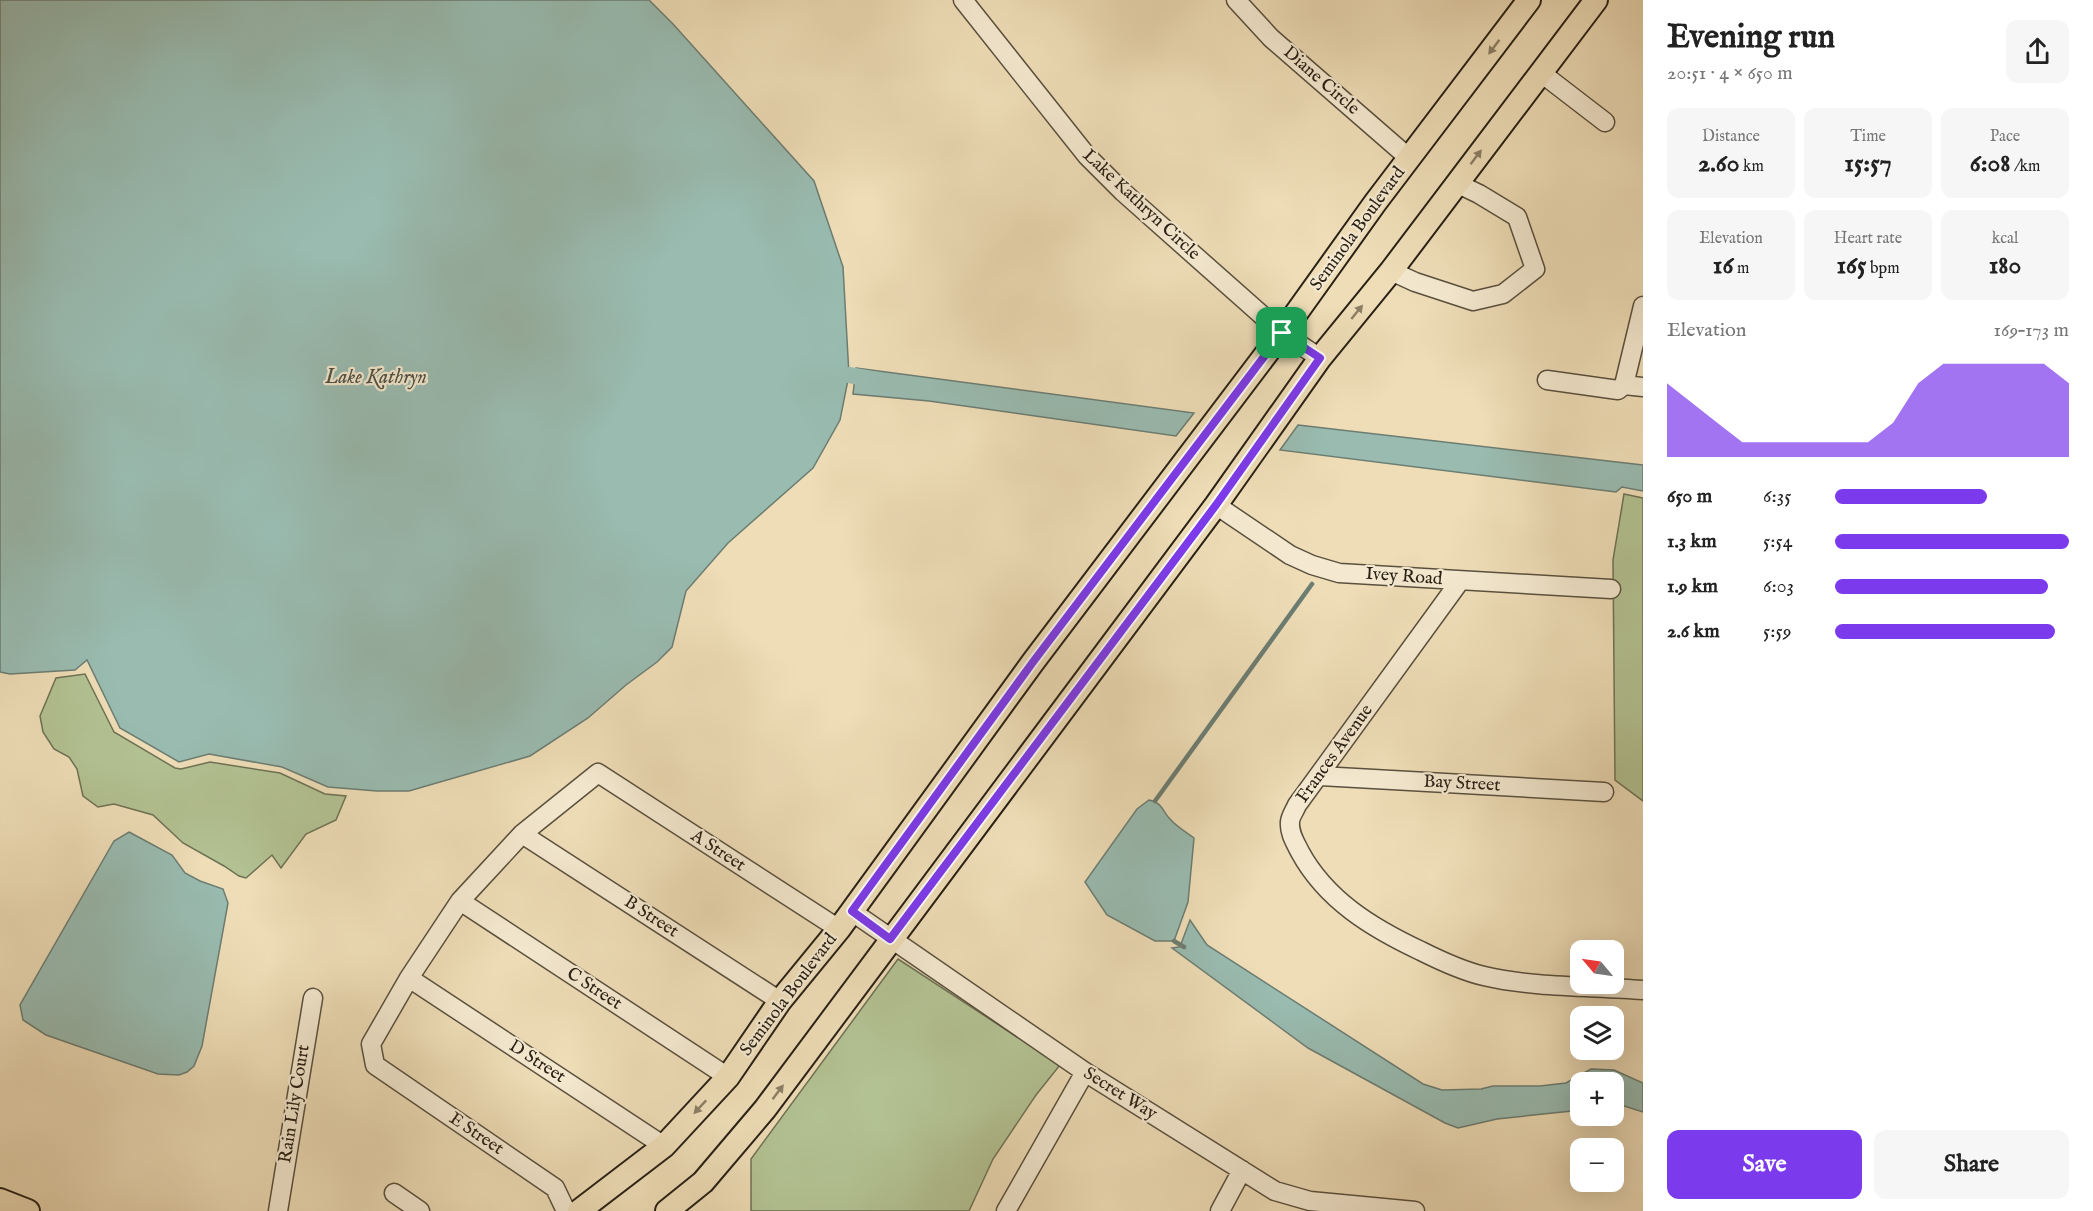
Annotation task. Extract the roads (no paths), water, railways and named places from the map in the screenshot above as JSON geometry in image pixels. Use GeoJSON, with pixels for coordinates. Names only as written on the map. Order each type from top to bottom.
{"type":"FeatureCollection","features":[{"type":"Feature","properties":{"kind":"main road","name":"Seminola Boulevard"},"geometry":{"type":"LineString","coordinates":[[579,1211],[664,1146],[728,1077],[780,1001],[845,920],[1033,662],[1282,333],[1375,203],[1529,0]]}},
{"type":"Feature","properties":{"kind":"main road"},"geometry":{"type":"LineString","coordinates":[[667,1211],[703,1182],[765,1109],[1216,505],[1320,358],[1390,271],[1596,0]]}},
{"type":"Feature","properties":{"kind":"main road"},"geometry":{"type":"LineString","coordinates":[[0,1200],[28,1211]]}},
{"type":"Feature","properties":{"kind":"street","name":"Lake Kathryn Circle"},"geometry":{"type":"LineString","coordinates":[[963,0],[1087,156],[1123,192],[1282,333],[1320,358]]}},
{"type":"Feature","properties":{"kind":"street","name":"Diane Circle"},"geometry":{"type":"LineString","coordinates":[[1236,0],[1272,38],[1409,159]]}},
{"type":"Feature","properties":{"kind":"street"},"geometry":{"type":"LineString","coordinates":[[1540,72],[1605,122]]}},
{"type":"Feature","properties":{"kind":"street"},"geometry":{"type":"LineString","coordinates":[[1390,271],[1415,282],[1473,301],[1503,294],[1535,269],[1517,217],[1456,183]]}},
{"type":"Feature","properties":{"kind":"street"},"geometry":{"type":"LineString","coordinates":[[1624,386],[1640,334],[1643,306]]}},
{"type":"Feature","properties":{"kind":"street"},"geometry":{"type":"LineString","coordinates":[[1547,380],[1618,390],[1624,386],[1643,387]]}},
{"type":"Feature","properties":{"kind":"street","name":"Ivey Road"},"geometry":{"type":"LineString","coordinates":[[1216,505],[1273,546],[1312,565],[1339,573],[1611,589]]}},
{"type":"Feature","properties":{"kind":"street","name":"Frances Avenue"},"geometry":{"type":"LineString","coordinates":[[1460,581],[1297,805],[1290,821],[1291,835],[1311,871],[1335,898],[1394,938],[1452,966],[1484,976],[1528,982],[1643,990]]}},
{"type":"Feature","properties":{"kind":"street","name":"A Street"},"geometry":{"type":"LineString","coordinates":[[522,834],[598,773],[845,920]]}},
{"type":"Feature","properties":{"kind":"street","name":"Bay Street"},"geometry":{"type":"LineString","coordinates":[[1320,776],[1604,792]]}},
{"type":"Feature","properties":{"kind":"street"},"geometry":{"type":"LineString","coordinates":[[410,978],[460,901],[522,834]]}},
{"type":"Feature","properties":{"kind":"street","name":"B Street"},"geometry":{"type":"LineString","coordinates":[[522,834],[780,1001]]}},
{"type":"Feature","properties":{"kind":"street","name":"C Street"},"geometry":{"type":"LineString","coordinates":[[460,901],[728,1077]]}},
{"type":"Feature","properties":{"kind":"street","name":"Secret Way"},"geometry":{"type":"LineString","coordinates":[[845,920],[890,939],[1085,1072],[1275,1191],[1310,1201],[1415,1211]]}},
{"type":"Feature","properties":{"kind":"street","name":"E Street"},"geometry":{"type":"LineString","coordinates":[[410,978],[370,1044],[375,1065],[555,1188],[566,1211]]}},
{"type":"Feature","properties":{"kind":"street","name":"D Street"},"geometry":{"type":"LineString","coordinates":[[410,978],[664,1146]]}},
{"type":"Feature","properties":{"kind":"street","name":"Rain Lily Court"},"geometry":{"type":"LineString","coordinates":[[278,1211],[313,998]]}},
{"type":"Feature","properties":{"kind":"street"},"geometry":{"type":"LineString","coordinates":[[1006,1211],[1085,1072]]}},
{"type":"Feature","properties":{"kind":"street"},"geometry":{"type":"LineString","coordinates":[[1220,1211],[1242,1170]]}},
{"type":"Feature","properties":{"kind":"street"},"geometry":{"type":"LineString","coordinates":[[394,1193],[420,1211]]}},
{"type":"Feature","properties":{"kind":"water","name":"Lake Kathryn"},"geometry":{"type":"Polygon","coordinates":[[[0,0],[649,0],[814,181],[843,267],[849,375],[840,420],[813,468],[728,543],[686,591],[672,647],[588,718],[530,756],[409,791],[328,787],[282,767],[209,754],[179,762],[120,728],[87,660],[75,670],[10,674],[0,672],[0,0]]]}},
{"type":"Feature","properties":{"kind":"water"},"geometry":{"type":"Polygon","coordinates":[[[856,368],[1194,413],[1176,436],[929,401],[853,394],[856,368]]]}},
{"type":"Feature","properties":{"kind":"water"},"geometry":{"type":"Polygon","coordinates":[[[1298,425],[1643,465],[1643,491],[1622,487],[1616,492],[1280,450],[1298,425]]]}},
{"type":"Feature","properties":{"kind":"water"},"geometry":{"type":"Polygon","coordinates":[[[1149,800],[1160,805],[1173,822],[1194,838],[1188,902],[1174,941],[1155,941],[1107,915],[1085,882],[1137,809],[1149,800]]]}},
{"type":"Feature","properties":{"kind":"water"},"geometry":{"type":"Polygon","coordinates":[[[129,832],[172,855],[185,873],[223,889],[228,903],[202,1046],[194,1066],[179,1075],[158,1074],[46,1035],[23,1020],[20,1005],[114,841],[129,832]]]}},
{"type":"Feature","properties":{"kind":"water"},"geometry":{"type":"Polygon","coordinates":[[[1190,920],[1207,945],[1423,1084],[1442,1090],[1481,1089],[1493,1086],[1540,1086],[1570,1081],[1570,1111],[1497,1119],[1458,1128],[1445,1123],[1308,1048],[1172,948],[1179,947],[1190,920]]]}},
{"type":"Feature","properties":{"kind":"water"},"geometry":{"type":"Polygon","coordinates":[[[1591,1069],[1618,1072],[1586,1072],[1591,1069]]]}},
{"type":"Feature","properties":{"kind":"water"},"geometry":{"type":"Polygon","coordinates":[[[1624,1074],[1643,1083],[1643,1112],[1624,1106],[1624,1074]]]}},
{"type":"Feature","properties":{"kind":"waterway"},"geometry":{"type":"LineString","coordinates":[[849,375],[877,380]]}},
{"type":"Feature","properties":{"kind":"waterway"},"geometry":{"type":"LineString","coordinates":[[1155,801],[1312,584]]}},
{"type":"Feature","properties":{"kind":"waterway"},"geometry":{"type":"LineString","coordinates":[[1174,941],[1184,947]]}}]}
